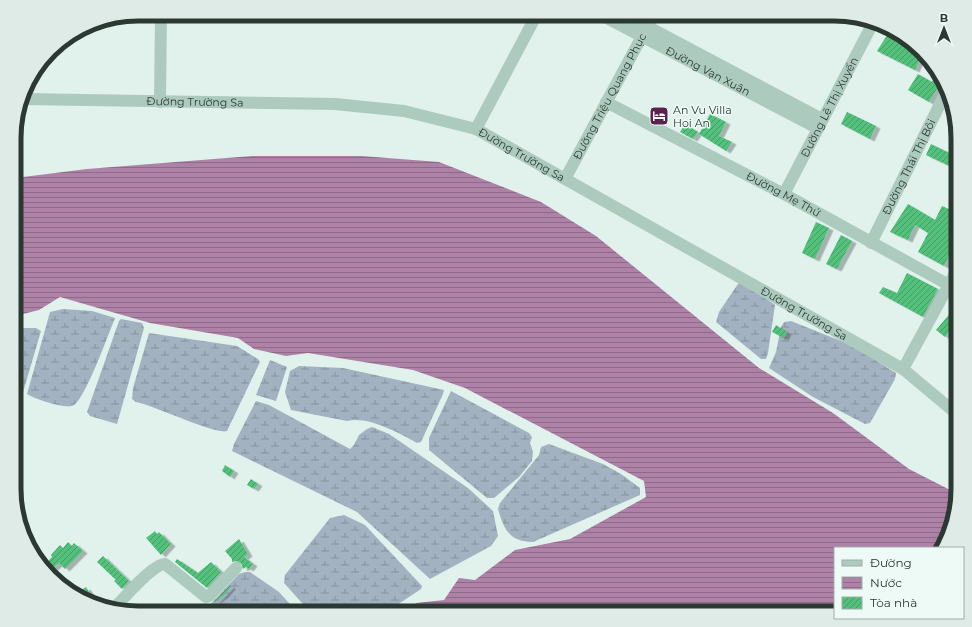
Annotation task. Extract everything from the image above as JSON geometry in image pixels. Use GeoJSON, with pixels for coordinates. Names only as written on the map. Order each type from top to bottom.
{"type":"FeatureCollection","features":[{"type":"Feature","properties":{"kind":"street"},"geometry":{"type":"LineString","coordinates":[[160,102],[161,21]]}},
{"type":"Feature","properties":{"kind":"street"},"geometry":{"type":"LineString","coordinates":[[476,129],[533,21]]}},
{"type":"Feature","properties":{"kind":"street","name":"Đường Vạn Xuân"},"geometry":{"type":"LineString","coordinates":[[618,21],[645,31],[820,124]]}},
{"type":"Feature","properties":{"kind":"street","name":"Đường Vạn Xuân"},"geometry":{"type":"LineString","coordinates":[[633,21],[645,31]]}},
{"type":"Feature","properties":{"kind":"street","name":"Đường Triệu Quang Phục"},"geometry":{"type":"LineString","coordinates":[[565,179],[650,21]]}},
{"type":"Feature","properties":{"kind":"street","name":"Đường Lê Thị Xuyến"},"geometry":{"type":"LineString","coordinates":[[784,194],[871,27]]}},
{"type":"Feature","properties":{"kind":"street","name":"Đường Thái Thị Bôi"},"geometry":{"type":"LineString","coordinates":[[871,243],[944,97]]}},
{"type":"Feature","properties":{"kind":"street","name":"Đường Trường Sa"},"geometry":{"type":"LineString","coordinates":[[28,99],[335,104],[404,111],[476,129],[903,369],[951,408]]}},
{"type":"Feature","properties":{"kind":"street","name":"Đường Mẹ Thứ"},"geometry":{"type":"LineString","coordinates":[[606,102],[784,194],[949,285]]}},
{"type":"Feature","properties":{"kind":"street"},"geometry":{"type":"LineString","coordinates":[[903,369],[951,281]]}},
{"type":"Feature","properties":{"kind":"street"},"geometry":{"type":"LineString","coordinates":[[118,604],[158,565],[165,564],[206,597],[209,596],[236,568]]}},
{"type":"Feature","properties":{"kind":"green space"},"geometry":{"type":"Polygon","coordinates":[[[740,281],[775,305],[766,359],[761,359],[716,322],[719,312],[740,281]]]}},
{"type":"Feature","properties":{"kind":"green space"},"geometry":{"type":"Polygon","coordinates":[[[63,309],[92,311],[115,318],[84,391],[79,400],[74,405],[70,406],[51,403],[27,394],[50,312],[63,309]]]}},
{"type":"Feature","properties":{"kind":"green space"},"geometry":{"type":"Polygon","coordinates":[[[121,319],[142,323],[144,328],[117,424],[90,416],[87,412],[121,319]]]}},
{"type":"Feature","properties":{"kind":"green space"},"geometry":{"type":"Polygon","coordinates":[[[791,321],[851,345],[896,373],[895,379],[870,423],[865,424],[813,397],[769,368],[776,352],[781,327],[784,322],[791,321]]]}},
{"type":"Feature","properties":{"kind":"green space"},"geometry":{"type":"Polygon","coordinates":[[[21,328],[36,328],[41,331],[21,399],[21,328]]]}},
{"type":"Feature","properties":{"kind":"green space"},"geometry":{"type":"Polygon","coordinates":[[[149,333],[237,346],[258,359],[260,362],[227,431],[220,431],[198,425],[136,402],[132,399],[133,388],[149,333]]]}},
{"type":"Feature","properties":{"kind":"green space"},"geometry":{"type":"Polygon","coordinates":[[[270,360],[287,367],[276,401],[256,395],[270,360]]]}},
{"type":"Feature","properties":{"kind":"green space"},"geometry":{"type":"Polygon","coordinates":[[[299,366],[343,368],[444,390],[421,442],[417,443],[392,430],[374,423],[355,420],[347,421],[291,410],[285,392],[290,371],[299,366]]]}},
{"type":"Feature","properties":{"kind":"green space"},"geometry":{"type":"Polygon","coordinates":[[[451,391],[529,433],[532,437],[530,443],[533,452],[532,461],[519,477],[494,498],[487,498],[429,450],[429,438],[451,391]]]}},
{"type":"Feature","properties":{"kind":"green space"},"geometry":{"type":"Polygon","coordinates":[[[256,401],[269,405],[350,449],[354,445],[359,435],[372,427],[389,434],[468,488],[493,511],[498,536],[491,546],[430,579],[357,512],[232,451],[234,444],[256,401]]]}},
{"type":"Feature","properties":{"kind":"green space"},"geometry":{"type":"Polygon","coordinates":[[[549,444],[603,464],[621,474],[640,488],[640,495],[533,542],[518,540],[505,528],[498,509],[500,503],[539,455],[541,447],[549,444]]]}},
{"type":"Feature","properties":{"kind":"green space"},"geometry":{"type":"Polygon","coordinates":[[[344,515],[365,525],[422,586],[421,589],[396,606],[305,606],[284,583],[285,575],[330,518],[344,515]]]}},
{"type":"Feature","properties":{"kind":"green space"},"geometry":{"type":"Polygon","coordinates":[[[250,572],[279,592],[292,606],[209,606],[239,574],[250,572]]]}},
{"type":"Feature","properties":{"kind":"water"},"geometry":{"type":"Polygon","coordinates":[[[252,156],[362,156],[439,162],[541,202],[596,236],[759,368],[833,413],[909,469],[951,490],[949,512],[945,527],[935,547],[834,547],[834,606],[414,606],[416,603],[444,600],[459,578],[475,580],[515,550],[570,539],[646,497],[644,481],[465,388],[413,370],[308,353],[286,356],[254,349],[238,338],[150,323],[60,297],[39,310],[21,314],[21,177],[87,169],[252,156]]]}},
{"type":"Feature","properties":{"kind":"building"},"geometry":{"type":"Polygon","coordinates":[[[888,34],[911,50],[920,59],[915,70],[877,51],[888,34]]]}},
{"type":"Feature","properties":{"kind":"building"},"geometry":{"type":"Polygon","coordinates":[[[918,74],[932,82],[934,78],[939,86],[929,102],[908,90],[918,74]]]}},
{"type":"Feature","properties":{"kind":"building"},"geometry":{"type":"Polygon","coordinates":[[[847,112],[876,126],[870,139],[841,124],[847,112]]]}},
{"type":"Feature","properties":{"kind":"building"},"geometry":{"type":"Polygon","coordinates":[[[710,114],[726,122],[719,136],[732,142],[726,151],[699,134],[710,114]]]}},
{"type":"Feature","properties":{"kind":"building"},"geometry":{"type":"Polygon","coordinates":[[[685,124],[698,132],[693,139],[680,132],[685,124]]]}},
{"type":"Feature","properties":{"kind":"building"},"geometry":{"type":"Polygon","coordinates":[[[931,144],[951,154],[951,167],[926,155],[931,144]]]}},
{"type":"Feature","properties":{"kind":"building"},"geometry":{"type":"Polygon","coordinates":[[[908,204],[935,220],[942,206],[951,210],[951,252],[944,266],[918,252],[928,233],[915,225],[908,240],[890,232],[908,204]]]}},
{"type":"Feature","properties":{"kind":"building"},"geometry":{"type":"Polygon","coordinates":[[[816,222],[829,228],[815,259],[802,253],[816,222]]]}},
{"type":"Feature","properties":{"kind":"building"},"geometry":{"type":"Polygon","coordinates":[[[841,235],[852,241],[837,269],[826,264],[841,235]]]}},
{"type":"Feature","properties":{"kind":"building"},"geometry":{"type":"Polygon","coordinates":[[[907,273],[938,289],[923,317],[879,293],[883,287],[897,293],[907,273]]]}},
{"type":"Feature","properties":{"kind":"building"},"geometry":{"type":"Polygon","coordinates":[[[951,312],[951,330],[945,337],[936,330],[951,312]]]}},
{"type":"Feature","properties":{"kind":"building"},"geometry":{"type":"Polygon","coordinates":[[[776,325],[787,332],[784,338],[772,332],[776,325]]]}},
{"type":"Feature","properties":{"kind":"building"},"geometry":{"type":"Polygon","coordinates":[[[225,465],[234,471],[230,477],[222,471],[225,465]]]}},
{"type":"Feature","properties":{"kind":"building"},"geometry":{"type":"Polygon","coordinates":[[[251,479],[258,484],[254,489],[247,485],[251,479]]]}},
{"type":"Feature","properties":{"kind":"building"},"geometry":{"type":"Polygon","coordinates":[[[155,531],[157,534],[159,532],[171,544],[161,555],[146,538],[155,531]]]}},
{"type":"Feature","properties":{"kind":"building"},"geometry":{"type":"Polygon","coordinates":[[[239,539],[248,554],[244,557],[253,564],[249,569],[246,567],[243,569],[241,563],[238,561],[232,562],[232,559],[225,551],[239,539]]]}},
{"type":"Feature","properties":{"kind":"building"},"geometry":{"type":"Polygon","coordinates":[[[68,542],[72,546],[74,543],[83,551],[65,569],[59,563],[52,569],[47,562],[60,545],[63,548],[68,542]]]}},
{"type":"Feature","properties":{"kind":"building"},"geometry":{"type":"Polygon","coordinates":[[[103,556],[129,581],[122,589],[114,581],[116,580],[97,562],[103,556]]]}},
{"type":"Feature","properties":{"kind":"building"},"geometry":{"type":"Polygon","coordinates":[[[177,559],[198,573],[211,562],[221,572],[207,588],[175,562],[177,559]]]}},
{"type":"Feature","properties":{"kind":"building"},"geometry":{"type":"Polygon","coordinates":[[[230,585],[231,587],[224,595],[214,602],[230,585]]]}},
{"type":"Feature","properties":{"kind":"building"},"geometry":{"type":"Polygon","coordinates":[[[86,587],[92,597],[86,594],[81,591],[86,587]]]}},
{"type":"Feature","properties":{"kind":"place","name":"An Vu Villa Hoi An"},"geometry":{"type":"Point","coordinates":[659,116]}}]}
